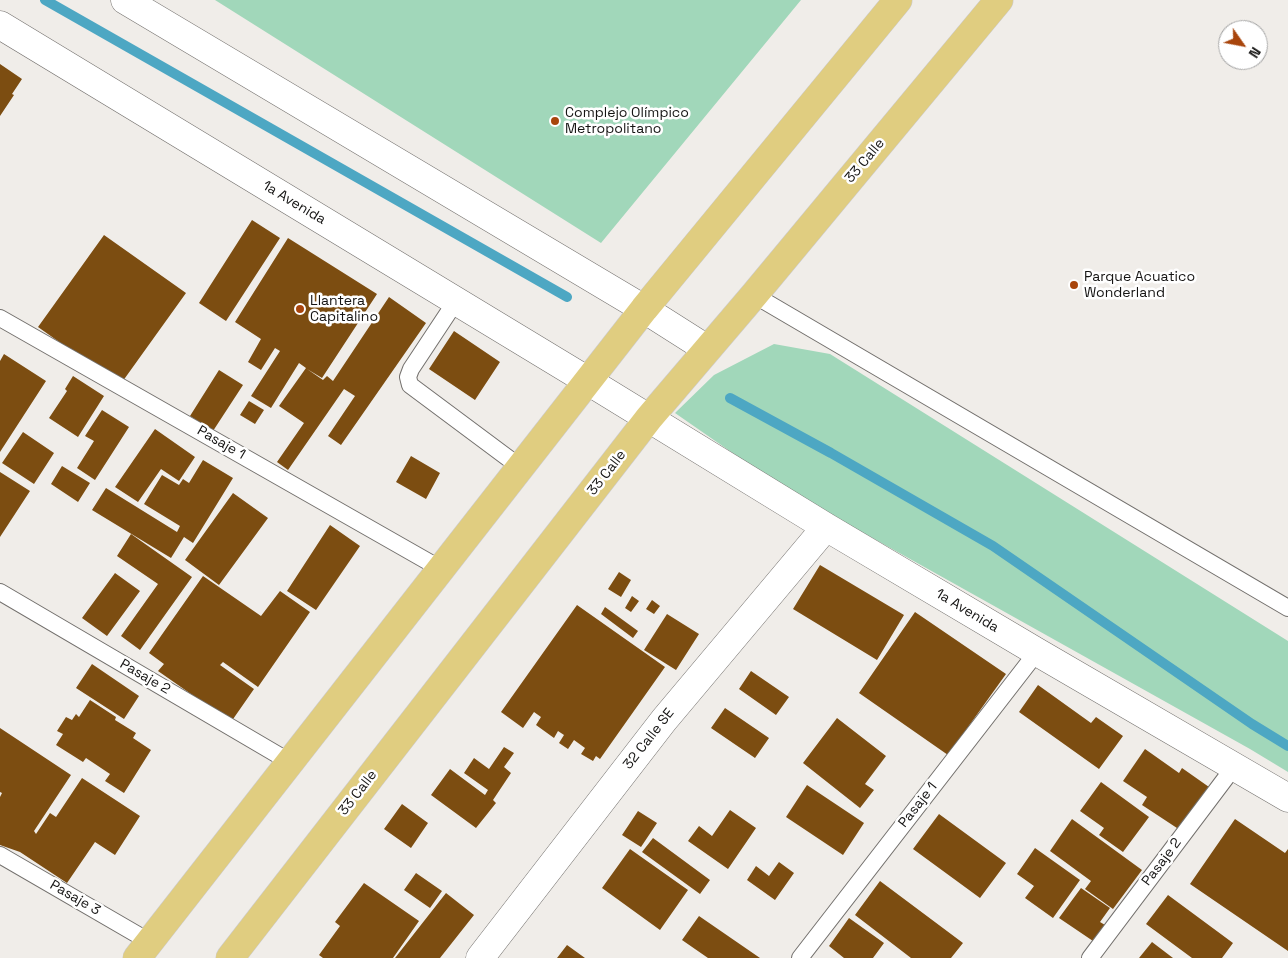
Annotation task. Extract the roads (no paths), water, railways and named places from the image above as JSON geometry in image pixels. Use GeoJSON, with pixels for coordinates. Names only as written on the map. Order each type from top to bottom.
{"type":"FeatureCollection","features":[{"type":"Feature","properties":{"kind":"main road"},"geometry":{"type":"LineString","coordinates":[[144,950],[644,309],[898,0]]}},
{"type":"Feature","properties":{"kind":"main road","name":"33 Calle"},"geometry":{"type":"LineString","coordinates":[[230,958],[649,418],[754,295],[999,0]]}},
{"type":"Feature","properties":{"kind":"street"},"geometry":{"type":"LineString","coordinates":[[125,0],[644,309],[707,349]]}},
{"type":"Feature","properties":{"kind":"street","name":"1a Avenida"},"geometry":{"type":"LineString","coordinates":[[0,26],[826,527],[1288,798]]}},
{"type":"Feature","properties":{"kind":"street","name":"32 Calle SE"},"geometry":{"type":"LineString","coordinates":[[480,958],[664,720],[826,527]]}},
{"type":"Feature","properties":{"kind":"lane"},"geometry":{"type":"LineString","coordinates":[[754,295],[1288,608]]}},
{"type":"Feature","properties":{"kind":"lane"},"geometry":{"type":"LineString","coordinates":[[456,302],[411,369],[408,376],[410,385],[520,467]]}},
{"type":"Feature","properties":{"kind":"lane","name":"Pasaje 1"},"geometry":{"type":"LineString","coordinates":[[0,318],[441,569]]}},
{"type":"Feature","properties":{"kind":"lane","name":"Pasaje 2"},"geometry":{"type":"LineString","coordinates":[[0,592],[290,762]]}},
{"type":"Feature","properties":{"kind":"lane","name":"Pasaje 1"},"geometry":{"type":"LineString","coordinates":[[800,958],[1037,652]]}},
{"type":"Feature","properties":{"kind":"lane","name":"Pasaje 2"},"geometry":{"type":"LineString","coordinates":[[1090,958],[1234,766]]}},
{"type":"Feature","properties":{"kind":"lane","name":"Pasaje 3"},"geometry":{"type":"LineString","coordinates":[[0,855],[144,950]]}},
{"type":"Feature","properties":{"kind":"waterway"},"geometry":{"type":"LineString","coordinates":[[45,0],[567,297]]}},
{"type":"Feature","properties":{"kind":"waterway"},"geometry":{"type":"LineString","coordinates":[[730,398],[831,453],[993,546],[1252,724],[1288,746]]}},
{"type":"Feature","properties":{"kind":"place","name":"Complejo Olímpico Metropolitano"},"geometry":{"type":"Point","coordinates":[555,121]}},
{"type":"Feature","properties":{"kind":"place","name":"Parque Acuatico Wonderland"},"geometry":{"type":"Point","coordinates":[1074,285]}},
{"type":"Feature","properties":{"kind":"place","name":"Llantera Capitalino"},"geometry":{"type":"Point","coordinates":[300,309]}}]}
